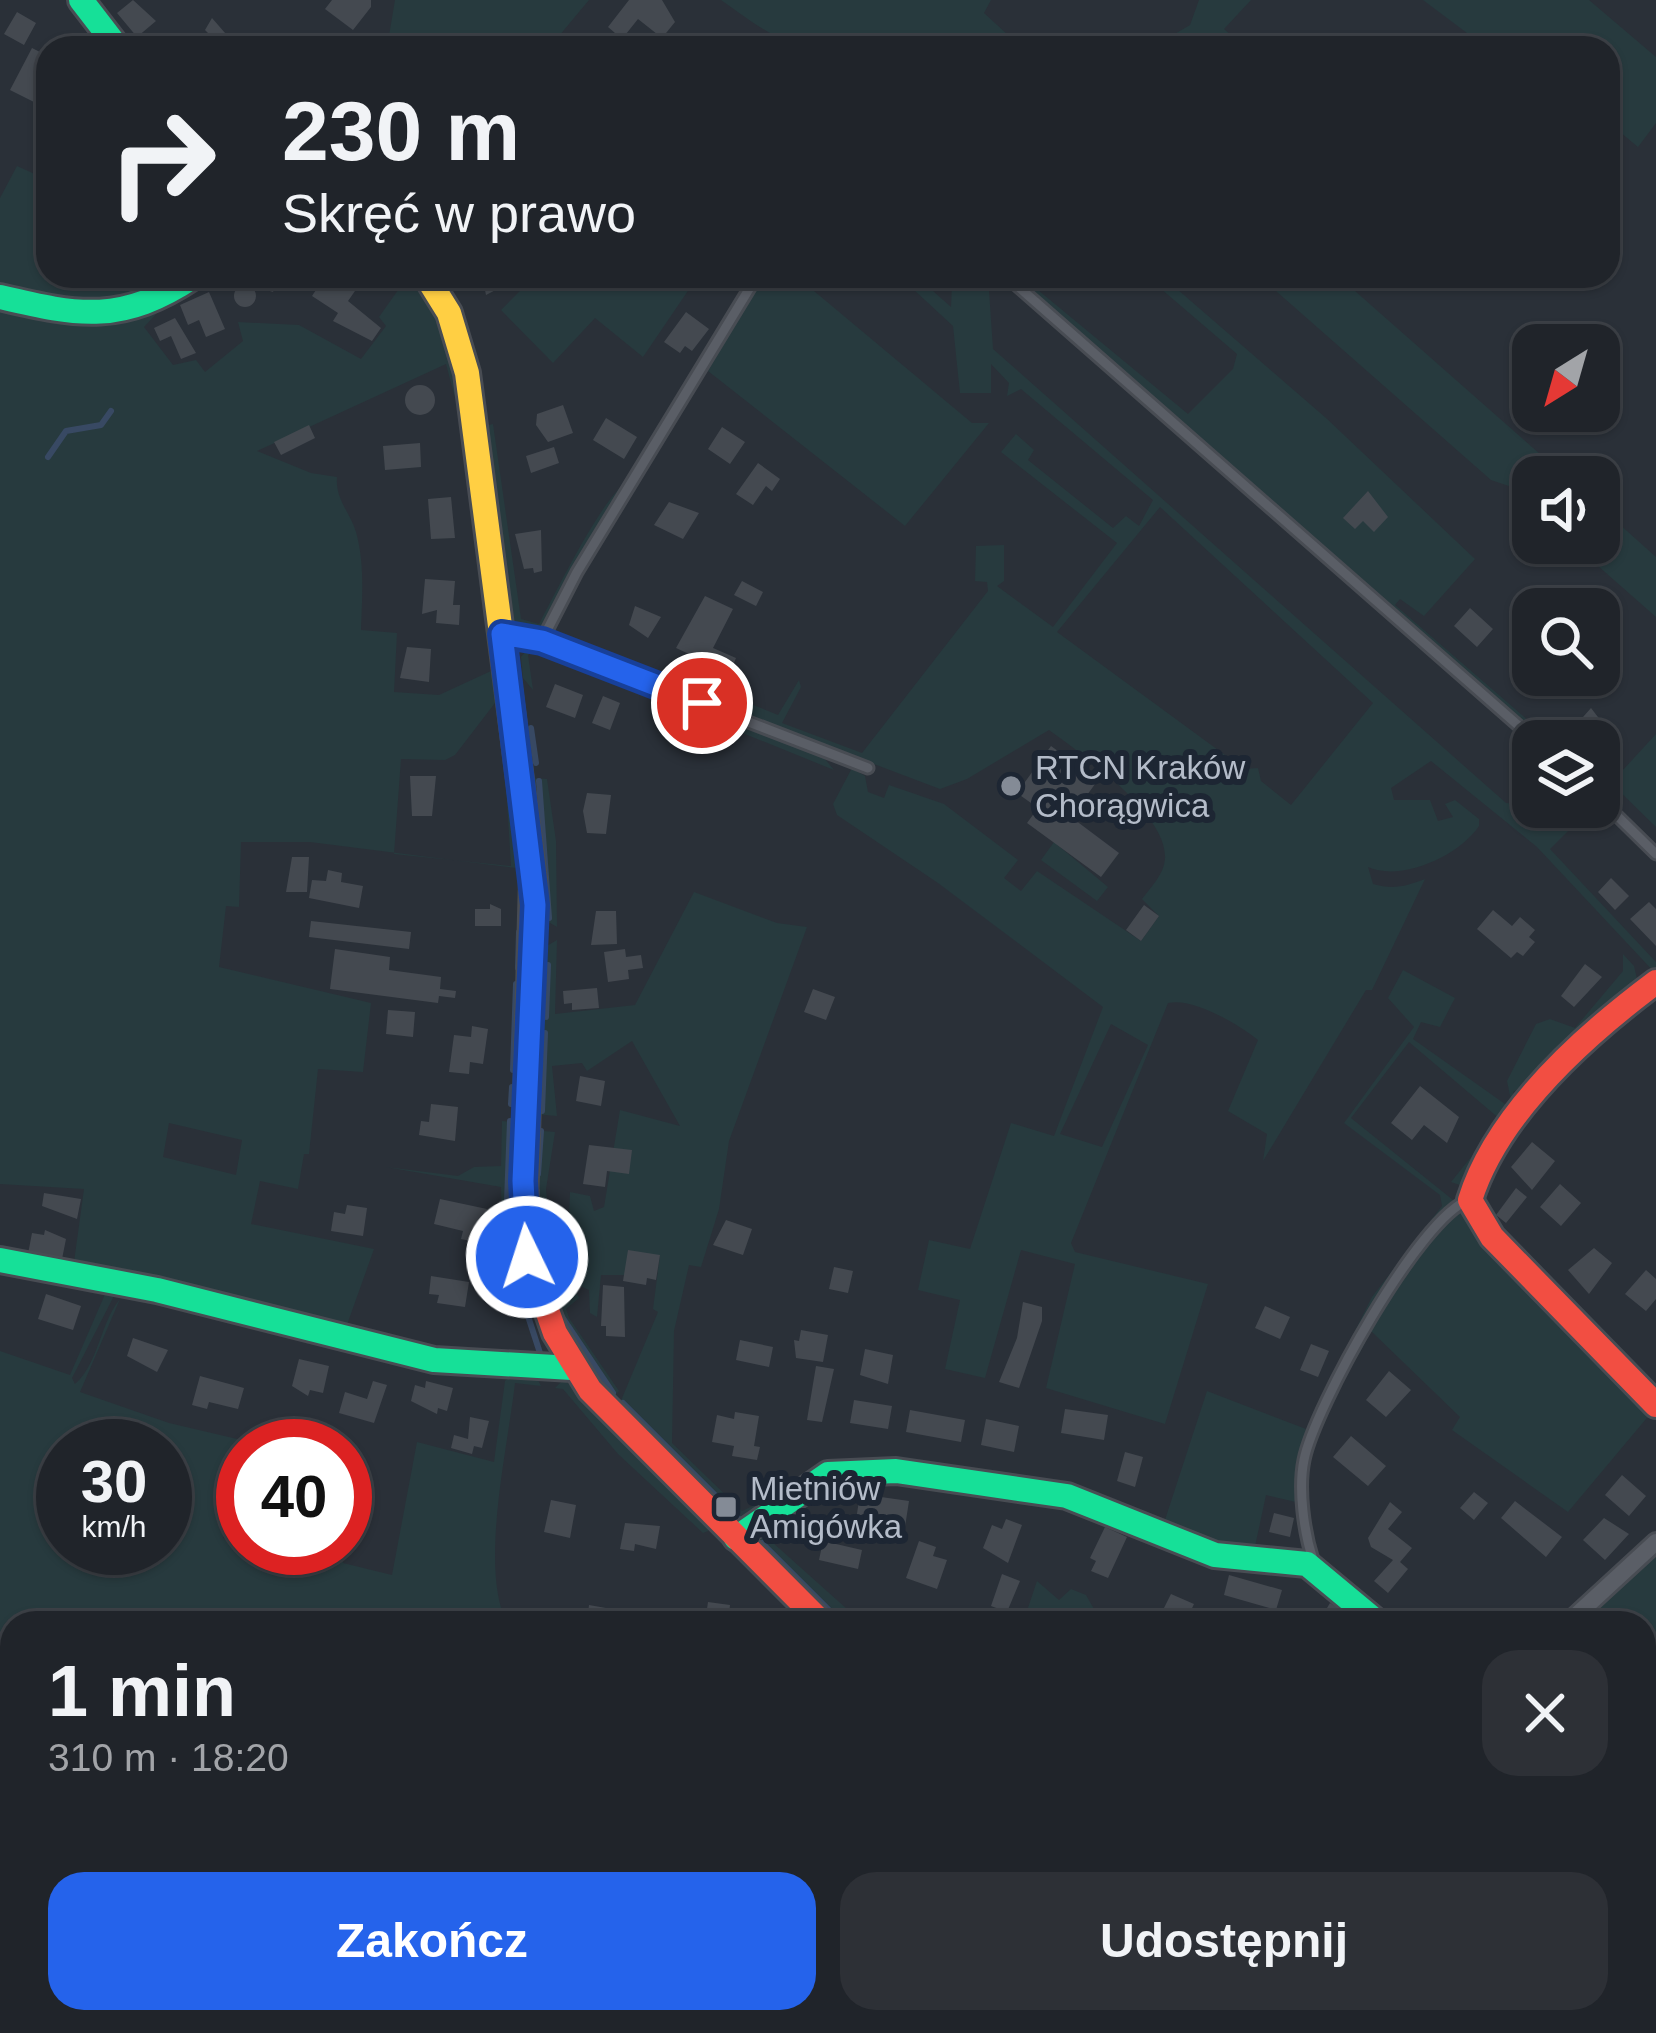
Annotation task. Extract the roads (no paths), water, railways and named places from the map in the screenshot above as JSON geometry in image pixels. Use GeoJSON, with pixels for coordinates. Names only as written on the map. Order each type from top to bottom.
{"type":"FeatureCollection","features":[{"type":"Feature","properties":{"kind":"street"},"geometry":{"type":"LineString","coordinates":[[81,0],[109,36]]}},
{"type":"Feature","properties":{"kind":"street"},"geometry":{"type":"LineString","coordinates":[[0,297],[113,317],[156,303],[177,288]]}},
{"type":"Feature","properties":{"kind":"street"},"geometry":{"type":"LineString","coordinates":[[439,288],[467,373],[535,905],[525,1239],[538,1302],[572,1367],[810,1611]]}},
{"type":"Feature","properties":{"kind":"street"},"geometry":{"type":"LineString","coordinates":[[1656,982],[1568,1059],[1480,1168],[1470,1200],[1492,1237],[1656,1405]]}},
{"type":"Feature","properties":{"kind":"street"},"geometry":{"type":"LineString","coordinates":[[0,1261],[128,1284],[403,1353],[501,1366],[572,1367]]}},
{"type":"Feature","properties":{"kind":"street"},"geometry":{"type":"LineString","coordinates":[[736,1538],[812,1481],[868,1469],[1067,1496],[1186,1547],[1238,1561],[1296,1562],[1318,1570],[1364,1611]]}},
{"type":"Feature","properties":{"kind":"street"},"geometry":{"type":"LineString","coordinates":[[1581,1611],[1656,1542]]}},
{"type":"Feature","properties":{"kind":"lane"},"geometry":{"type":"LineString","coordinates":[[542,641],[577,572],[750,288]]}},
{"type":"Feature","properties":{"kind":"lane"},"geometry":{"type":"LineString","coordinates":[[1020,288],[1512,720]]}},
{"type":"Feature","properties":{"kind":"lane"},"geometry":{"type":"LineString","coordinates":[[502,634],[542,641],[868,768]]}},
{"type":"Feature","properties":{"kind":"lane"},"geometry":{"type":"LineString","coordinates":[[1620,819],[1656,854]]}},
{"type":"Feature","properties":{"kind":"lane"},"geometry":{"type":"LineString","coordinates":[[1318,1570],[1302,1490],[1313,1430],[1398,1274],[1442,1217],[1470,1200]]}},
{"type":"Feature","properties":{"kind":"waterway"},"geometry":{"type":"LineString","coordinates":[[48,457],[66,431],[101,425],[111,411]]}},
{"type":"Feature","properties":{"kind":"waterway"},"geometry":{"type":"LineString","coordinates":[[531,728],[536,763]]}},
{"type":"Feature","properties":{"kind":"waterway"},"geometry":{"type":"LineString","coordinates":[[539,781],[549,918]]}},
{"type":"Feature","properties":{"kind":"waterway"},"geometry":{"type":"LineString","coordinates":[[518,968],[519,932]]}},
{"type":"Feature","properties":{"kind":"waterway"},"geometry":{"type":"LineString","coordinates":[[546,1017],[548,965]]}},
{"type":"Feature","properties":{"kind":"waterway"},"geometry":{"type":"LineString","coordinates":[[513,1070],[516,984]]}},
{"type":"Feature","properties":{"kind":"waterway"},"geometry":{"type":"LineString","coordinates":[[542,1111],[545,1033]]}},
{"type":"Feature","properties":{"kind":"waterway"},"geometry":{"type":"LineString","coordinates":[[511,1104],[512,1087]]}},
{"type":"Feature","properties":{"kind":"waterway"},"geometry":{"type":"LineString","coordinates":[[506,1228],[510,1121]]}},
{"type":"Feature","properties":{"kind":"waterway"},"geometry":{"type":"LineString","coordinates":[[538,1174],[541,1131]]}},
{"type":"Feature","properties":{"kind":"waterway"},"geometry":{"type":"LineString","coordinates":[[537,1191],[537,1226]]}},
{"type":"Feature","properties":{"kind":"waterway"},"geometry":{"type":"LineString","coordinates":[[511,1264],[540,1353]]}},
{"type":"Feature","properties":{"kind":"waterway"},"geometry":{"type":"LineString","coordinates":[[560,1314],[613,1393]]}},
{"type":"Feature","properties":{"kind":"waterway"},"geometry":{"type":"LineString","coordinates":[[623,1403],[723,1503]]}},
{"type":"Feature","properties":{"kind":"waterway"},"geometry":{"type":"LineString","coordinates":[[730,1511],[739,1519]]}},
{"type":"Feature","properties":{"kind":"waterway"},"geometry":{"type":"LineString","coordinates":[[762,1543],[830,1611]]}},
{"type":"Feature","properties":{"kind":"place","name":"RTCN Kraków Chorągwica"},"geometry":{"type":"Point","coordinates":[1011,786]}},
{"type":"Feature","properties":{"kind":"place","name":"Mietniów Amigówka"},"geometry":{"type":"Point","coordinates":[726,1507]}}]}
